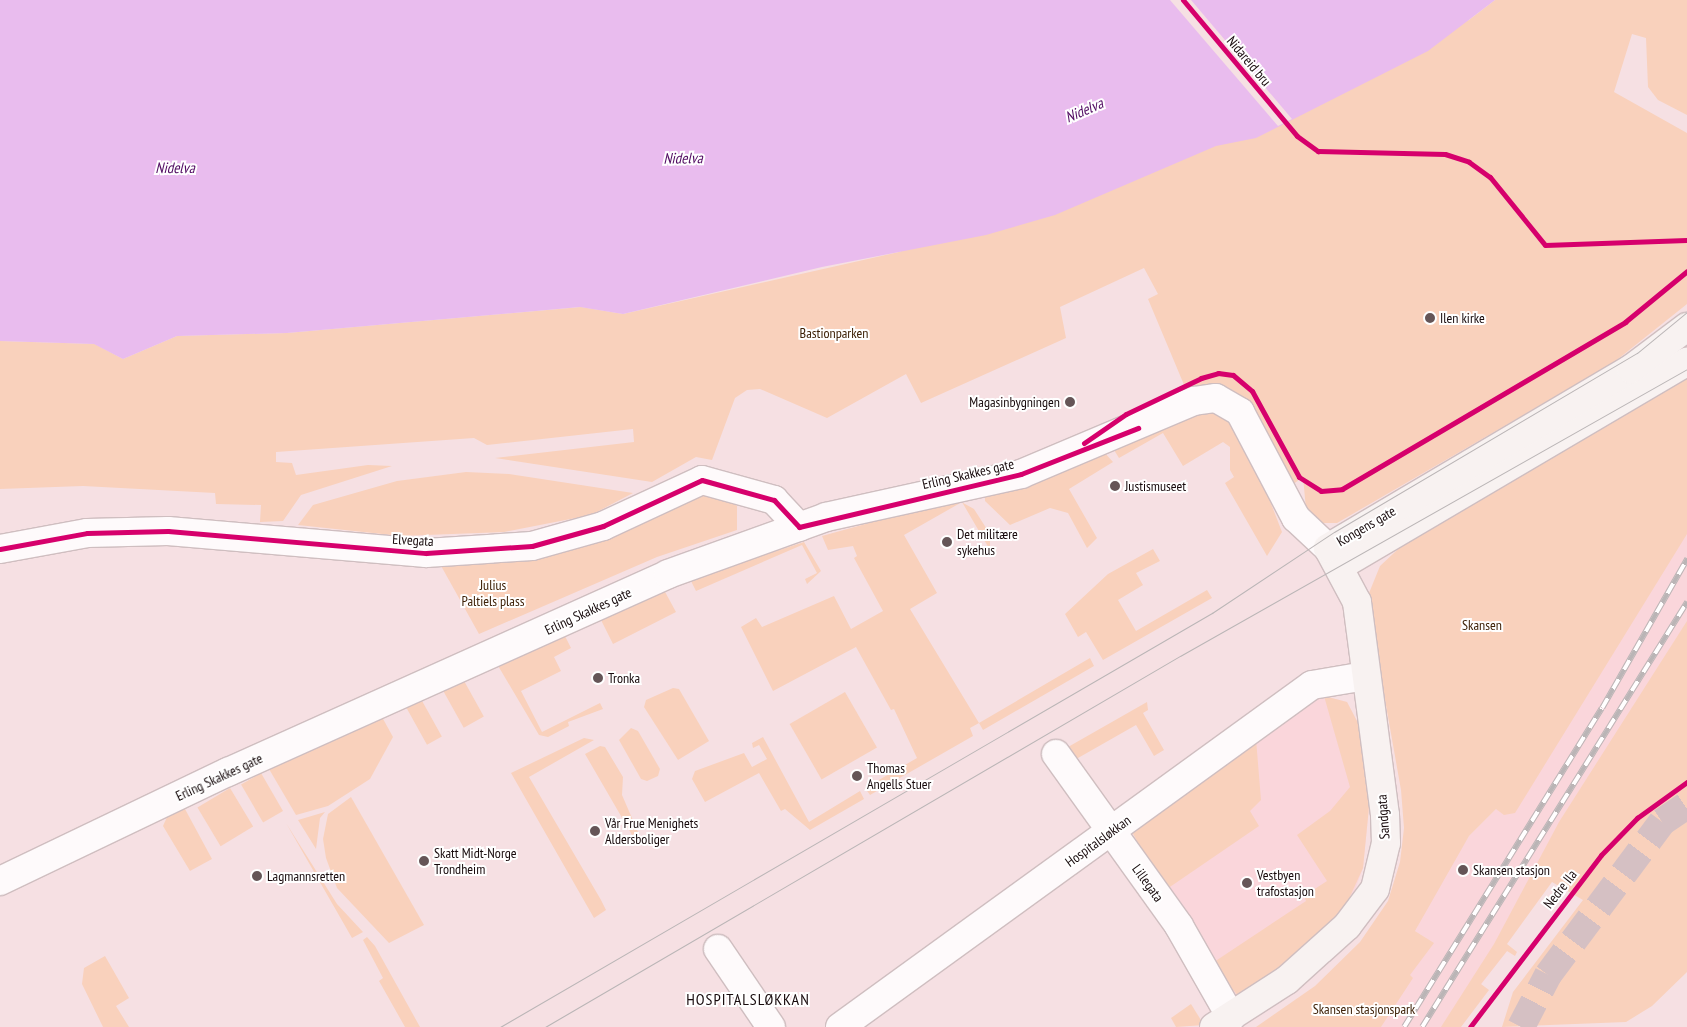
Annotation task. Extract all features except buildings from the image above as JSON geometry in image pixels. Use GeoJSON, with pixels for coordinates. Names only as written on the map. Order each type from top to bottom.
{"type":"FeatureCollection","features":[{"type":"Feature","properties":{"kind":"main road","name":"Kongens gate"},"geometry":{"type":"LineString","coordinates":[[1334,557],[1632,369],[1687,327]]}},
{"type":"Feature","properties":{"kind":"main road","name":"Kongens gate"},"geometry":{"type":"LineString","coordinates":[[1334,557],[1687,362]]}},
{"type":"Feature","properties":{"kind":"main road","name":"Sandgata"},"geometry":{"type":"LineString","coordinates":[[1223,1022],[1294,974],[1347,926],[1375,888],[1386,843],[1385,815],[1357,602],[1334,557]]}},
{"type":"Feature","properties":{"kind":"street","name":"Erling Skakkes gate"},"geometry":{"type":"LineString","coordinates":[[0,881],[228,772],[668,574],[799,527],[1021,474],[1194,402],[1216,398],[1240,412],[1296,518],[1334,557]]}},
{"type":"Feature","properties":{"kind":"street","name":"Elvegata"},"geometry":{"type":"LineString","coordinates":[[0,549],[87,533],[168,530],[426,553],[532,546],[603,526],[702,480],[774,500],[799,527]]}},
{"type":"Feature","properties":{"kind":"street","name":"Hospitalsløkkan"},"geometry":{"type":"LineString","coordinates":[[840,1027],[1312,685],[1366,676]]}},
{"type":"Feature","properties":{"kind":"street","name":"Lillegata"},"geometry":{"type":"LineString","coordinates":[[1056,754],[1179,926],[1223,1022]]}},
{"type":"Feature","properties":{"kind":"street"},"geometry":{"type":"LineString","coordinates":[[718,948],[771,1027]]}},
{"type":"Feature","properties":{"kind":"shaded area"},"geometry":{"type":"Polygon","coordinates":[[[1687,438],[1687,702],[1499,944],[1507,951],[1448,1027],[1371,1027],[1426,938],[1415,931],[1435,890],[1469,836],[1496,809],[1687,438]]]}},
{"type":"Feature","properties":{"kind":"shaded area"},"geometry":{"type":"Polygon","coordinates":[[[1324,696],[1347,702],[1358,723],[1369,807],[1363,868],[1354,893],[1234,997],[1131,830],[1309,700],[1324,696]]]}},
{"type":"Feature","properties":{"kind":"green space","name":"Bastionparken"},"geometry":{"type":"Polygon","coordinates":[[[1495,0],[1687,0],[1687,115],[1658,100],[1648,87],[1646,38],[1632,34],[1614,92],[1687,133],[1687,304],[1613,363],[1337,523],[1322,523],[1306,509],[1303,477],[1270,501],[1282,532],[1267,556],[1225,483],[1234,477],[1230,470],[1230,447],[1223,442],[1183,466],[1163,433],[1119,458],[1114,450],[1195,411],[1148,299],[1158,294],[1144,268],[1060,307],[1066,338],[921,403],[906,374],[827,418],[760,389],[747,390],[735,398],[712,460],[696,457],[652,482],[495,458],[634,442],[633,429],[487,445],[474,438],[276,452],[276,462],[292,463],[296,475],[368,465],[392,466],[301,495],[283,521],[260,522],[261,505],[216,504],[215,493],[83,486],[0,489],[0,341],[95,344],[123,359],[177,336],[287,333],[581,307],[623,314],[899,252],[1469,20],[1495,0]]]}},
{"type":"Feature","properties":{"kind":"green space","name":"Skansen"},"geometry":{"type":"Polygon","coordinates":[[[1687,378],[1687,534],[1515,813],[1504,815],[1496,809],[1469,836],[1415,931],[1434,943],[1410,975],[1413,978],[1381,1027],[1256,1027],[1315,986],[1360,942],[1388,901],[1400,862],[1404,828],[1401,790],[1367,598],[1380,566],[1410,538],[1687,378]]]}},
{"type":"Feature","properties":{"kind":"green space"},"geometry":{"type":"Polygon","coordinates":[[[1104,452],[1113,462],[1069,489],[1097,538],[1087,548],[1068,513],[1050,508],[1010,525],[985,501],[985,496],[1047,478],[1104,452]]]}},
{"type":"Feature","properties":{"kind":"green space"},"geometry":{"type":"Polygon","coordinates":[[[466,472],[509,474],[633,493],[591,515],[504,532],[401,536],[298,525],[313,505],[397,481],[466,472]]]}},
{"type":"Feature","properties":{"kind":"green space","name":"Julius Paltiels plass"},"geometry":{"type":"Polygon","coordinates":[[[700,495],[726,498],[737,506],[737,530],[657,557],[479,634],[440,564],[700,495]]]}},
{"type":"Feature","properties":{"kind":"green space"},"geometry":{"type":"Polygon","coordinates":[[[956,499],[962,502],[904,535],[937,593],[910,609],[979,723],[970,728],[973,736],[870,795],[865,788],[917,758],[894,709],[891,710],[856,647],[773,691],[741,627],[756,618],[762,627],[834,596],[851,629],[883,611],[854,558],[857,556],[853,546],[828,550],[822,536],[956,499]]]}},
{"type":"Feature","properties":{"kind":"green space"},"geometry":{"type":"Polygon","coordinates":[[[962,502],[974,509],[990,534],[990,550],[962,502]]]}},
{"type":"Feature","properties":{"kind":"green space"},"geometry":{"type":"Polygon","coordinates":[[[804,542],[821,571],[807,584],[805,579],[817,573],[802,545],[696,591],[690,579],[804,542]]]}},
{"type":"Feature","properties":{"kind":"green space"},"geometry":{"type":"Polygon","coordinates":[[[1153,549],[1160,561],[1136,573],[1143,585],[1118,600],[1136,631],[1207,590],[1212,598],[1103,660],[1086,632],[1078,637],[1065,614],[1108,574],[1153,549]]]}},
{"type":"Feature","properties":{"kind":"green space"},"geometry":{"type":"Polygon","coordinates":[[[664,590],[676,612],[613,644],[600,618],[664,590]]]}},
{"type":"Feature","properties":{"kind":"green space"},"geometry":{"type":"Polygon","coordinates":[[[1687,621],[1687,972],[1652,1006],[1626,1022],[1502,1027],[1513,992],[1583,900],[1552,882],[1507,944],[1517,952],[1515,956],[1507,951],[1481,984],[1489,990],[1461,1027],[1441,1027],[1494,944],[1559,822],[1687,621]]]}},
{"type":"Feature","properties":{"kind":"green space"},"geometry":{"type":"Polygon","coordinates":[[[564,634],[571,648],[554,657],[561,671],[521,691],[542,732],[600,703],[603,709],[568,722],[569,726],[548,737],[539,735],[497,664],[564,634]]]}},
{"type":"Feature","properties":{"kind":"green space"},"geometry":{"type":"Polygon","coordinates":[[[1090,658],[1094,666],[983,730],[979,723],[1090,658]]]}},
{"type":"Feature","properties":{"kind":"green space"},"geometry":{"type":"Polygon","coordinates":[[[463,679],[484,717],[464,728],[443,690],[463,679]]]}},
{"type":"Feature","properties":{"kind":"green space"},"geometry":{"type":"Polygon","coordinates":[[[673,688],[679,689],[709,741],[678,760],[644,707],[646,700],[673,688]]]}},
{"type":"Feature","properties":{"kind":"green space"},"geometry":{"type":"Polygon","coordinates":[[[845,692],[877,747],[822,779],[790,724],[845,692]]]}},
{"type":"Feature","properties":{"kind":"green space"},"geometry":{"type":"Polygon","coordinates":[[[1324,696],[1347,702],[1358,723],[1369,807],[1363,868],[1343,912],[1296,957],[1240,998],[1211,964],[1306,901],[1304,896],[1327,881],[1297,835],[1330,811],[1350,787],[1324,696]]]}},
{"type":"Feature","properties":{"kind":"green space"},"geometry":{"type":"Polygon","coordinates":[[[421,699],[442,737],[427,745],[406,707],[421,699]]]}},
{"type":"Feature","properties":{"kind":"green space"},"geometry":{"type":"Polygon","coordinates":[[[1147,702],[1148,710],[1143,713],[1164,750],[1154,756],[1136,725],[1078,758],[1078,764],[1068,747],[1147,702]]]}},
{"type":"Feature","properties":{"kind":"green space"},"geometry":{"type":"Polygon","coordinates":[[[382,717],[393,737],[370,779],[328,806],[296,815],[269,769],[382,717]]]}},
{"type":"Feature","properties":{"kind":"green space"},"geometry":{"type":"Polygon","coordinates":[[[631,728],[638,731],[660,769],[658,776],[647,781],[641,779],[619,740],[631,728]]]}},
{"type":"Feature","properties":{"kind":"green space"},"geometry":{"type":"Polygon","coordinates":[[[763,737],[809,822],[860,791],[864,799],[810,830],[785,809],[781,811],[759,773],[705,802],[692,779],[695,771],[744,753],[752,767],[767,759],[759,745],[753,748],[752,743],[763,737]]]}},
{"type":"Feature","properties":{"kind":"green space"},"geometry":{"type":"Polygon","coordinates":[[[584,738],[594,740],[529,777],[606,910],[594,918],[511,773],[584,738]]]}},
{"type":"Feature","properties":{"kind":"green space"},"geometry":{"type":"Polygon","coordinates":[[[1256,739],[1261,800],[1250,811],[1259,826],[1164,891],[1131,830],[1256,739]]]}},
{"type":"Feature","properties":{"kind":"green space"},"geometry":{"type":"Polygon","coordinates":[[[600,746],[605,747],[623,777],[622,795],[638,832],[632,835],[585,754],[600,746]]]}},
{"type":"Feature","properties":{"kind":"green space"},"geometry":{"type":"Polygon","coordinates":[[[261,773],[283,811],[263,823],[241,784],[261,773]]]}},
{"type":"Feature","properties":{"kind":"green space"},"geometry":{"type":"Polygon","coordinates":[[[230,788],[253,827],[221,846],[197,808],[230,788]]]}},
{"type":"Feature","properties":{"kind":"green space"},"geometry":{"type":"Polygon","coordinates":[[[351,797],[424,925],[389,943],[337,888],[326,858],[323,839],[328,814],[351,797]]]}},
{"type":"Feature","properties":{"kind":"green space"},"geometry":{"type":"Polygon","coordinates":[[[185,809],[212,859],[190,871],[163,826],[167,817],[185,809]]]}},
{"type":"Feature","properties":{"kind":"green space"},"geometry":{"type":"Polygon","coordinates":[[[325,812],[320,818],[316,849],[298,820],[325,812]]]}},
{"type":"Feature","properties":{"kind":"green space"},"geometry":{"type":"Polygon","coordinates":[[[286,823],[337,904],[363,932],[352,938],[286,823]]]}},
{"type":"Feature","properties":{"kind":"green space"},"geometry":{"type":"Polygon","coordinates":[[[367,937],[375,946],[420,1027],[405,1027],[379,981],[383,978],[363,940],[367,937]]]}},
{"type":"Feature","properties":{"kind":"green space"},"geometry":{"type":"Polygon","coordinates":[[[105,956],[129,998],[116,1006],[129,1027],[103,1027],[82,984],[84,968],[105,956]]]}},
{"type":"Feature","properties":{"kind":"green space"},"geometry":{"type":"Polygon","coordinates":[[[1191,1004],[1204,1025],[1176,1027],[1171,1018],[1191,1004]]]}},
{"type":"Feature","properties":{"kind":"water","name":"Nidelva"},"geometry":{"type":"Polygon","coordinates":[[[0,0],[1495,0],[1428,51],[1256,138],[1216,146],[1055,215],[986,235],[822,267],[623,314],[580,307],[287,333],[177,336],[123,359],[94,344],[0,341],[0,0]]]}},
{"type":"Feature","properties":{"kind":"pier"},"geometry":{"type":"Polygon","coordinates":[[[1170,0],[1191,0],[1292,119],[1278,126],[1170,0]]]}},
{"type":"Feature","properties":{"kind":"tunnel"},"geometry":{"type":"LineString","coordinates":[[1521,1027],[1548,975],[1662,822],[1687,805]]}},
{"type":"Feature","properties":{"kind":"tram line"},"geometry":{"type":"LineString","coordinates":[[500,1027],[1212,613],[1334,532],[1637,353],[1687,312]]}},
{"type":"Feature","properties":{"kind":"tram line"},"geometry":{"type":"LineString","coordinates":[[545,1027],[1180,656],[1687,369]]}},
{"type":"Feature","properties":{"kind":"railway"},"geometry":{"type":"LineString","coordinates":[[1404,1027],[1602,708],[1687,559]]}},
{"type":"Feature","properties":{"kind":"railway"},"geometry":{"type":"LineString","coordinates":[[1422,1027],[1687,602]]}},
{"type":"Feature","properties":{"kind":"cycle path","name":"Nidareid bru"},"geometry":{"type":"LineString","coordinates":[[1183,0],[1297,136],[1318,151],[1445,154],[1469,162],[1490,177],[1545,245],[1687,240]]}},
{"type":"Feature","properties":{"kind":"cycle path"},"geometry":{"type":"LineString","coordinates":[[1084,443],[1126,414],[1201,378],[1218,373],[1233,375],[1252,391],[1299,477],[1321,491],[1342,489],[1625,322],[1687,271]]}},
{"type":"Feature","properties":{"kind":"cycle path"},"geometry":{"type":"LineString","coordinates":[[0,549],[87,533],[168,531],[426,553],[532,546],[603,526],[702,480],[774,500],[799,527],[1021,474],[1138,428]]}},
{"type":"Feature","properties":{"kind":"cycle path","name":"Nedre Ila"},"geometry":{"type":"LineString","coordinates":[[1470,1027],[1601,855],[1637,818],[1687,782]]}},
{"type":"Feature","properties":{"kind":"place","name":"Ilen kirke"},"geometry":{"type":"Point","coordinates":[1430,318]}},
{"type":"Feature","properties":{"kind":"place","name":"Magasinbygningen"},"geometry":{"type":"Point","coordinates":[1070,402]}},
{"type":"Feature","properties":{"kind":"place","name":"Justismuseet"},"geometry":{"type":"Point","coordinates":[1115,486]}},
{"type":"Feature","properties":{"kind":"place","name":"Det militære sykehus"},"geometry":{"type":"Point","coordinates":[947,542]}},
{"type":"Feature","properties":{"kind":"place","name":"Tronka"},"geometry":{"type":"Point","coordinates":[598,678]}},
{"type":"Feature","properties":{"kind":"place","name":"Thomas Angells Stuer"},"geometry":{"type":"Point","coordinates":[857,776]}},
{"type":"Feature","properties":{"kind":"place","name":"Vår Frue Menighets Aldersboliger"},"geometry":{"type":"Point","coordinates":[595,831]}},
{"type":"Feature","properties":{"kind":"place","name":"Skatt Midt-Norge Trondheim"},"geometry":{"type":"Point","coordinates":[424,861]}},
{"type":"Feature","properties":{"kind":"place","name":"Skansen stasjon"},"geometry":{"type":"Point","coordinates":[1463,870]}},
{"type":"Feature","properties":{"kind":"place","name":"Lagmannsretten"},"geometry":{"type":"Point","coordinates":[257,876]}},
{"type":"Feature","properties":{"kind":"place","name":"Vestbyen trafostasjon"},"geometry":{"type":"Point","coordinates":[1247,883]}},
{"type":"Feature","properties":{"kind":"district","name":"HOSPITALSLØKKAN"},"geometry":{"type":"Point","coordinates":[748,999]}},
{"type":"Feature","properties":{"kind":"park label","name":"Skansen stasjonspark"},"geometry":{"type":"Point","coordinates":[1364,1009]}}]}
